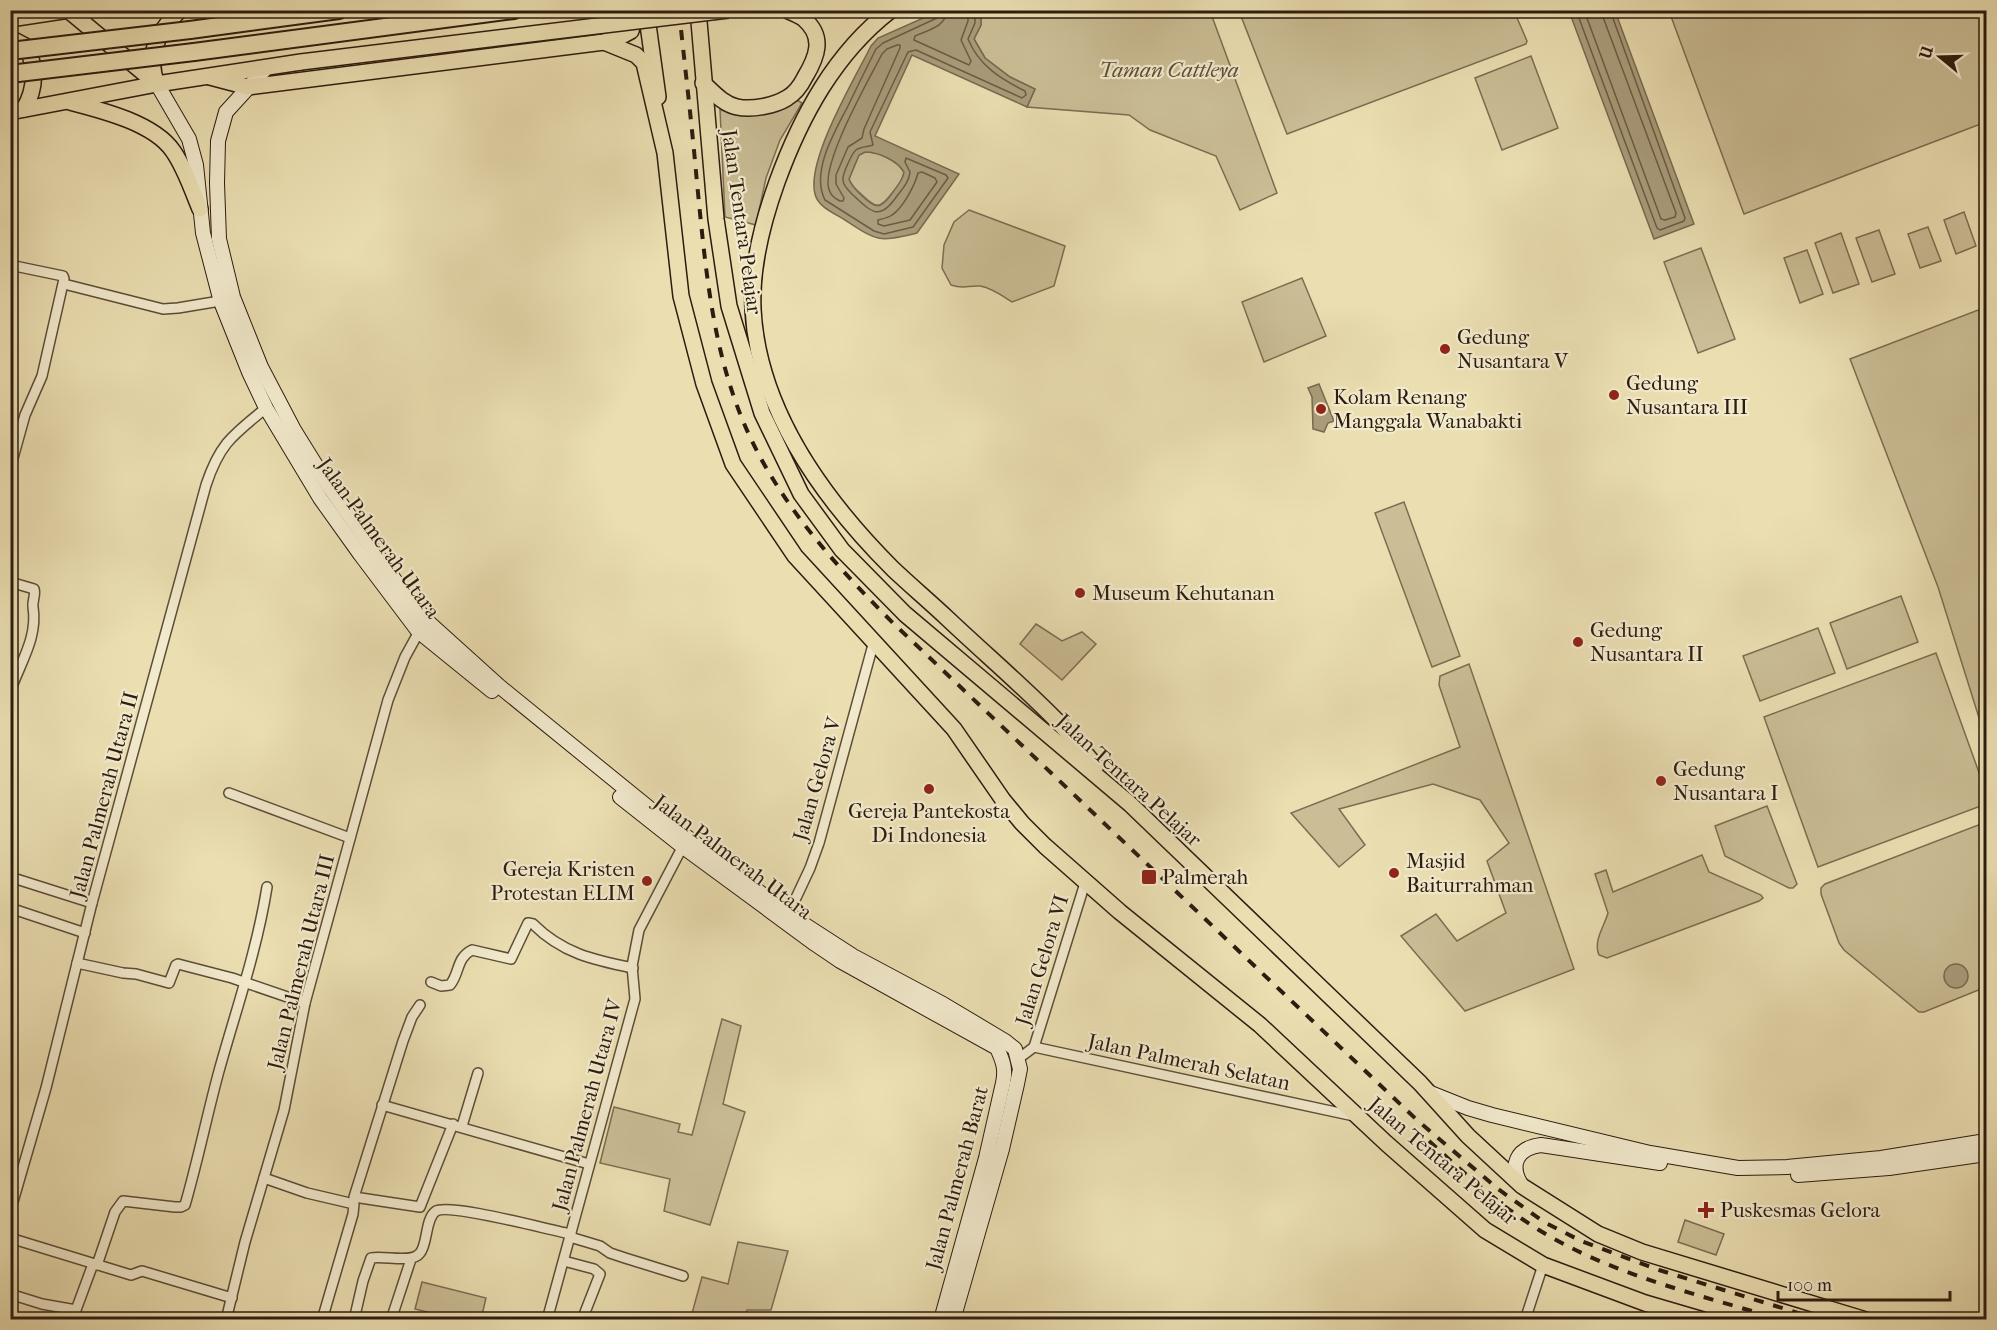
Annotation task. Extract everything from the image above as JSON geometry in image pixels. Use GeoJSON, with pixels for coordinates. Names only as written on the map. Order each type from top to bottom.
{"type":"FeatureCollection","features":[{"type":"Feature","properties":{"kind":"highway"},"geometry":{"type":"LineString","coordinates":[[10,51],[339,10]]}},
{"type":"Feature","properties":{"kind":"highway"},"geometry":{"type":"LineString","coordinates":[[10,74],[514,10]]}},
{"type":"Feature","properties":{"kind":"main road"},"geometry":{"type":"LineString","coordinates":[[157,84],[153,69],[154,48],[163,28],[180,10]]}},
{"type":"Feature","properties":{"kind":"main road"},"geometry":{"type":"LineString","coordinates":[[210,77],[248,87],[604,42],[631,31],[636,10]]}},
{"type":"Feature","properties":{"kind":"main road","name":"Jalan Tentara Pelajar"},"geometry":{"type":"LineString","coordinates":[[646,10],[681,296],[704,384],[734,464],[795,556],[954,729],[1022,824],[1085,883],[1260,1025],[1357,1116],[1485,1230],[1544,1266],[1645,1303],[1703,1320]]}},
{"type":"Feature","properties":{"kind":"main road","name":"Jalan Tentara Pelajar"},"geometry":{"type":"LineString","coordinates":[[698,10],[716,219],[729,306],[762,413],[801,494],[842,550],[905,614],[1130,804],[1428,1092],[1468,1136],[1522,1186],[1598,1234],[1641,1252],[1866,1320]]}},
{"type":"Feature","properties":{"kind":"main road"},"geometry":{"type":"LineString","coordinates":[[17,110],[157,84],[301,62],[728,10]]}},
{"type":"Feature","properties":{"kind":"main road"},"geometry":{"type":"LineString","coordinates":[[703,83],[719,98],[735,107],[748,108],[773,104],[789,97],[811,68],[818,54],[818,42],[814,32],[803,18],[787,10]]}},
{"type":"Feature","properties":{"kind":"main road"},"geometry":{"type":"LineString","coordinates":[[891,10],[856,41],[831,73],[793,141],[772,198],[759,252],[753,290],[755,331],[761,358],[779,412],[790,435],[819,481],[859,532],[895,570],[1059,724],[1130,804]]}},
{"type":"Feature","properties":{"kind":"main road"},"geometry":{"type":"LineString","coordinates":[[10,19],[68,11]]}},
{"type":"Feature","properties":{"kind":"main road","name":"Jalan Palmerah Utara"},"geometry":{"type":"LineString","coordinates":[[68,11],[157,84],[189,139],[196,165],[203,233],[255,370],[266,408],[320,498],[365,550],[423,626],[499,686],[525,713],[619,790],[786,918],[941,1009],[997,1048]]}},
{"type":"Feature","properties":{"kind":"main road"},"geometry":{"type":"LineString","coordinates":[[10,38],[27,47],[34,67],[32,90],[17,110]]}},
{"type":"Feature","properties":{"kind":"main road"},"geometry":{"type":"LineString","coordinates":[[604,42],[636,55],[644,63],[665,153]]}},
{"type":"Feature","properties":{"kind":"main road","name":"Jalan Palmerah Utara"},"geometry":{"type":"LineString","coordinates":[[227,299],[219,239],[218,141],[226,112],[267,67]]}},
{"type":"Feature","properties":{"kind":"main road"},"geometry":{"type":"LineString","coordinates":[[67,101],[132,122],[161,139],[172,149],[181,164],[200,209]]}},
{"type":"Feature","properties":{"kind":"main road","name":"Jalan Palmerah Utara"},"geometry":{"type":"LineString","coordinates":[[255,370],[279,401],[365,550]]}},
{"type":"Feature","properties":{"kind":"main road"},"geometry":{"type":"LineString","coordinates":[[266,408],[279,401]]}},
{"type":"Feature","properties":{"kind":"main road"},"geometry":{"type":"LineString","coordinates":[[762,413],[779,412]]}},
{"type":"Feature","properties":{"kind":"main road","name":"Jalan Palmerah Utara"},"geometry":{"type":"LineString","coordinates":[[941,1009],[1005,1041],[1015,1049],[1018,1059]]}},
{"type":"Feature","properties":{"kind":"main road","name":"Jalan Palmerah Barat"},"geometry":{"type":"LineString","coordinates":[[941,1320],[986,1158],[1004,1083],[1004,1062],[997,1048]]}},
{"type":"Feature","properties":{"kind":"main road","name":"Jalan Palmerah Barat"},"geometry":{"type":"LineString","coordinates":[[953,1320],[1002,1149],[1020,1069],[1018,1059]]}},
{"type":"Feature","properties":{"kind":"main road"},"geometry":{"type":"LineString","coordinates":[[1428,1092],[1492,1115],[1650,1153],[1738,1168],[1787,1167],[1881,1158],[1986,1141]]}},
{"type":"Feature","properties":{"kind":"main road"},"geometry":{"type":"LineString","coordinates":[[1522,1186],[1516,1177],[1517,1159],[1530,1146],[1541,1145],[1737,1176],[1786,1176],[1890,1168],[1986,1154]]}},
{"type":"Feature","properties":{"kind":"street"},"geometry":{"type":"LineString","coordinates":[[10,265],[63,276],[64,284],[42,376],[25,415],[10,469]]}},
{"type":"Feature","properties":{"kind":"street"},"geometry":{"type":"LineString","coordinates":[[64,284],[163,309],[178,309],[227,299]]}},
{"type":"Feature","properties":{"kind":"street","name":"Jalan Palmerah Utara II"},"geometry":{"type":"LineString","coordinates":[[10,1212],[46,1088],[92,903],[210,472],[222,447],[229,439],[266,408]]}},
{"type":"Feature","properties":{"kind":"street"},"geometry":{"type":"LineString","coordinates":[[10,582],[35,591],[33,606],[35,614],[33,638],[10,692]]}},
{"type":"Feature","properties":{"kind":"street","name":"Jalan Palmerah Utara III"},"geometry":{"type":"LineString","coordinates":[[226,1320],[245,1242],[284,1110],[305,1003],[388,700],[423,626]]}},
{"type":"Feature","properties":{"kind":"street","name":"Jalan Gelora V"},"geometry":{"type":"LineString","coordinates":[[786,918],[810,868],[819,843],[874,641]]}},
{"type":"Feature","properties":{"kind":"street"},"geometry":{"type":"LineString","coordinates":[[229,793],[350,838]]}},
{"type":"Feature","properties":{"kind":"street","name":"Jalan Palmerah Utara IV"},"geometry":{"type":"LineString","coordinates":[[546,1320],[635,999],[633,969],[639,930],[685,841]]}},
{"type":"Feature","properties":{"kind":"street"},"geometry":{"type":"LineString","coordinates":[[10,877],[92,903]]}},
{"type":"Feature","properties":{"kind":"street","name":"Jalan Gelora VI"},"geometry":{"type":"LineString","coordinates":[[1034,1047],[1085,883]]}},
{"type":"Feature","properties":{"kind":"street"},"geometry":{"type":"LineString","coordinates":[[10,1294],[42,1304],[76,1310],[115,1212],[123,1202],[181,1208],[185,1205],[245,982],[267,887]]}},
{"type":"Feature","properties":{"kind":"street"},"geometry":{"type":"LineString","coordinates":[[10,908],[85,933]]}},
{"type":"Feature","properties":{"kind":"street"},"geometry":{"type":"LineString","coordinates":[[431,982],[441,986],[450,985],[462,957],[472,950],[511,959],[528,923],[533,924],[559,945],[578,955],[633,969]]}},
{"type":"Feature","properties":{"kind":"street"},"geometry":{"type":"LineString","coordinates":[[77,963],[168,982],[178,964],[245,982],[305,1003]]}},
{"type":"Feature","properties":{"kind":"street"},"geometry":{"type":"LineString","coordinates":[[420,1005],[412,1017],[403,1041],[354,1197],[420,1206],[458,1125],[478,1073]]}},
{"type":"Feature","properties":{"kind":"street"},"geometry":{"type":"LineString","coordinates":[[1018,1059],[1034,1047]]}},
{"type":"Feature","properties":{"kind":"street","name":"Jalan Palmerah Selatan"},"geometry":{"type":"LineString","coordinates":[[1034,1047],[1357,1116]]}},
{"type":"Feature","properties":{"kind":"street"},"geometry":{"type":"LineString","coordinates":[[382,1105],[589,1164]]}},
{"type":"Feature","properties":{"kind":"street"},"geometry":{"type":"LineString","coordinates":[[264,1179],[307,1193],[354,1204],[322,1320]]}},
{"type":"Feature","properties":{"kind":"street"},"geometry":{"type":"LineString","coordinates":[[391,1320],[411,1259],[421,1252],[432,1215],[437,1210],[445,1209],[492,1216],[571,1236],[600,1246],[614,1255],[683,1276]]}},
{"type":"Feature","properties":{"kind":"street"},"geometry":{"type":"LineString","coordinates":[[10,1238],[131,1275],[142,1271],[232,1298]]}},
{"type":"Feature","properties":{"kind":"street"},"geometry":{"type":"LineString","coordinates":[[354,1320],[371,1258],[411,1259]]}},
{"type":"Feature","properties":{"kind":"street"},"geometry":{"type":"LineString","coordinates":[[564,1261],[594,1269],[600,1274],[582,1320]]}},
{"type":"Feature","properties":{"kind":"street"},"geometry":{"type":"LineString","coordinates":[[1525,1320],[1544,1266]]}},
{"type":"Feature","properties":{"kind":"green space","name":"Taman Cattleya"},"geometry":{"type":"Polygon","coordinates":[[[981,11],[1210,11],[1277,193],[1240,210],[1216,156],[1150,130],[1129,115],[1027,107],[1035,89],[1010,77],[985,58],[974,39],[981,25],[981,11]]]}},
{"type":"Feature","properties":{"kind":"green space"},"geometry":{"type":"Polygon","coordinates":[[[1239,11],[1514,11],[1527,41],[1526,44],[1287,134],[1239,11]]]}},
{"type":"Feature","properties":{"kind":"green space"},"geometry":{"type":"Polygon","coordinates":[[[1669,11],[1986,11],[1986,122],[1744,214],[1669,11]]]}},
{"type":"Feature","properties":{"kind":"green space"},"geometry":{"type":"Polygon","coordinates":[[[1531,56],[1558,128],[1502,150],[1475,78],[1531,56]]]}},
{"type":"Feature","properties":{"kind":"green space"},"geometry":{"type":"Polygon","coordinates":[[[797,100],[802,103],[780,140],[766,178],[756,225],[725,217],[720,110],[750,114],[770,112],[797,100]]]}},
{"type":"Feature","properties":{"kind":"green space"},"geometry":{"type":"Polygon","coordinates":[[[865,152],[887,157],[904,172],[903,178],[881,205],[870,202],[849,179],[859,155],[865,152]]]}},
{"type":"Feature","properties":{"kind":"green space"},"geometry":{"type":"Polygon","coordinates":[[[969,210],[1065,246],[1054,286],[1012,302],[984,287],[951,285],[942,268],[944,245],[954,222],[969,210]]]}},
{"type":"Feature","properties":{"kind":"green space"},"geometry":{"type":"Polygon","coordinates":[[[1964,212],[1976,246],[1956,254],[1944,220],[1964,212]]]}},
{"type":"Feature","properties":{"kind":"green space"},"geometry":{"type":"Polygon","coordinates":[[[1928,227],[1941,261],[1920,268],[1908,234],[1928,227]]]}},
{"type":"Feature","properties":{"kind":"green space"},"geometry":{"type":"Polygon","coordinates":[[[1879,230],[1895,274],[1872,282],[1856,238],[1879,230]]]}},
{"type":"Feature","properties":{"kind":"green space"},"geometry":{"type":"Polygon","coordinates":[[[1841,233],[1859,284],[1833,293],[1815,243],[1841,233]]]}},
{"type":"Feature","properties":{"kind":"green space"},"geometry":{"type":"Polygon","coordinates":[[[1701,248],[1735,339],[1698,353],[1664,262],[1701,248]]]}},
{"type":"Feature","properties":{"kind":"green space"},"geometry":{"type":"Polygon","coordinates":[[[1807,250],[1823,294],[1800,303],[1784,258],[1807,250]]]}},
{"type":"Feature","properties":{"kind":"green space"},"geometry":{"type":"Polygon","coordinates":[[[1302,278],[1326,336],[1264,362],[1242,302],[1302,278]]]}},
{"type":"Feature","properties":{"kind":"green space"},"geometry":{"type":"Polygon","coordinates":[[[1986,307],[1986,740],[1938,587],[1850,359],[1986,307]]]}},
{"type":"Feature","properties":{"kind":"green space"},"geometry":{"type":"Polygon","coordinates":[[[1404,502],[1460,656],[1432,667],[1375,513],[1404,502]]]}},
{"type":"Feature","properties":{"kind":"green space"},"geometry":{"type":"Polygon","coordinates":[[[1901,596],[1918,642],[1847,669],[1830,623],[1901,596]]]}},
{"type":"Feature","properties":{"kind":"green space"},"geometry":{"type":"Polygon","coordinates":[[[1036,624],[1062,641],[1082,632],[1096,644],[1062,680],[1020,644],[1036,624]]]}},
{"type":"Feature","properties":{"kind":"green space"},"geometry":{"type":"Polygon","coordinates":[[[1818,628],[1835,673],[1760,701],[1743,656],[1818,628]]]}},
{"type":"Feature","properties":{"kind":"green space"},"geometry":{"type":"Polygon","coordinates":[[[1936,653],[1986,792],[1986,804],[1818,867],[1764,717],[1936,653]]]}},
{"type":"Feature","properties":{"kind":"green space"},"geometry":{"type":"Polygon","coordinates":[[[1469,664],[1574,969],[1465,1011],[1401,936],[1436,914],[1457,941],[1506,913],[1487,861],[1509,843],[1480,800],[1433,784],[1339,809],[1365,845],[1339,867],[1291,813],[1460,747],[1439,685],[1440,676],[1469,664]]]}},
{"type":"Feature","properties":{"kind":"green space"},"geometry":{"type":"Polygon","coordinates":[[[1767,806],[1797,884],[1793,888],[1725,856],[1715,826],[1767,806]]]}},
{"type":"Feature","properties":{"kind":"green space"},"geometry":{"type":"Polygon","coordinates":[[[1986,822],[1986,987],[1919,1012],[1844,950],[1839,943],[1821,894],[1821,888],[1825,884],[1986,822]]]}},
{"type":"Feature","properties":{"kind":"green space"},"geometry":{"type":"Polygon","coordinates":[[[1702,855],[1709,872],[1761,895],[1763,898],[1607,958],[1599,955],[1598,939],[1608,913],[1595,874],[1606,870],[1613,892],[1702,855]]]}},
{"type":"Feature","properties":{"kind":"green space"},"geometry":{"type":"Polygon","coordinates":[[[722,1019],[741,1026],[723,1104],[745,1112],[710,1225],[664,1211],[670,1179],[600,1163],[614,1107],[680,1124],[678,1132],[692,1135],[722,1019]]]}},
{"type":"Feature","properties":{"kind":"green space"},"geometry":{"type":"Polygon","coordinates":[[[1685,1220],[1724,1234],[1716,1255],[1678,1242],[1685,1220]]]}},
{"type":"Feature","properties":{"kind":"green space"},"geometry":{"type":"Polygon","coordinates":[[[738,1242],[788,1251],[771,1310],[747,1310],[745,1319],[698,1320],[691,1317],[702,1277],[728,1284],[738,1242]]]}},
{"type":"Feature","properties":{"kind":"green space"},"geometry":{"type":"Polygon","coordinates":[[[422,1282],[486,1298],[481,1319],[456,1319],[415,1309],[422,1282]]]}},
{"type":"Feature","properties":{"kind":"water"},"geometry":{"type":"Polygon","coordinates":[[[939,11],[981,11],[981,25],[974,39],[985,58],[1010,77],[1035,89],[1027,107],[912,55],[875,136],[959,174],[917,233],[886,239],[865,233],[819,203],[815,194],[814,179],[818,161],[834,119],[871,46],[878,38],[939,11]],[[870,152],[859,155],[849,179],[860,194],[870,203],[878,206],[889,198],[903,178],[904,172],[892,160],[870,152]]]}},
{"type":"Feature","properties":{"kind":"water"},"geometry":{"type":"Polygon","coordinates":[[[1569,11],[1615,11],[1694,224],[1654,239],[1569,11]]]}},
{"type":"Feature","properties":{"kind":"water","name":"Kolam Renang Manggala Wanabakti"},"geometry":{"type":"Polygon","coordinates":[[[1319,384],[1334,421],[1328,423],[1324,432],[1313,429],[1312,397],[1308,388],[1319,384]]]}},
{"type":"Feature","properties":{"kind":"water"},"geometry":{"type":"Polygon","coordinates":[[[1956,964],[1961,965],[1967,971],[1967,981],[1961,987],[1956,988],[1951,987],[1945,981],[1944,976],[1945,971],[1951,965],[1956,964]]]}},
{"type":"Feature","properties":{"kind":"railway"},"geometry":{"type":"LineString","coordinates":[[679,10],[709,292],[723,363],[747,431],[764,464],[807,528],[840,567],[893,623],[1417,1120],[1498,1189],[1544,1222],[1581,1241],[1659,1270],[1821,1320]]}},
{"type":"Feature","properties":{"kind":"railway"},"geometry":{"type":"LineString","coordinates":[[1429,1141],[1510,1210],[1567,1246],[1626,1272],[1782,1320]]}},
{"type":"Feature","properties":{"kind":"place","name":"Gedung Nusantara V"},"geometry":{"type":"Point","coordinates":[1445,349]}},
{"type":"Feature","properties":{"kind":"place","name":"Gedung Nusantara III"},"geometry":{"type":"Point","coordinates":[1614,395]}},
{"type":"Feature","properties":{"kind":"place","name":"Kolam Renang Manggala Wanabakti"},"geometry":{"type":"Point","coordinates":[1321,409]}},
{"type":"Feature","properties":{"kind":"place","name":"Museum Kehutanan"},"geometry":{"type":"Point","coordinates":[1080,593]}},
{"type":"Feature","properties":{"kind":"place","name":"Gedung Nusantara II"},"geometry":{"type":"Point","coordinates":[1578,642]}},
{"type":"Feature","properties":{"kind":"place","name":"Gedung Nusantara I"},"geometry":{"type":"Point","coordinates":[1661,781]}},
{"type":"Feature","properties":{"kind":"place","name":"Gereja Pantekosta Di Indonesia"},"geometry":{"type":"Point","coordinates":[929,789]}},
{"type":"Feature","properties":{"kind":"place","name":"Masjid Baiturrahman"},"geometry":{"type":"Point","coordinates":[1394,873]}},
{"type":"Feature","properties":{"kind":"place","name":"Palmerah"},"geometry":{"type":"Point","coordinates":[1149,877]}},
{"type":"Feature","properties":{"kind":"place","name":"Gereja Kristen Protestan ELIM"},"geometry":{"type":"Point","coordinates":[647,881]}},
{"type":"Feature","properties":{"kind":"place","name":"Puskesmas Gelora"},"geometry":{"type":"Point","coordinates":[1706,1210]}}]}
